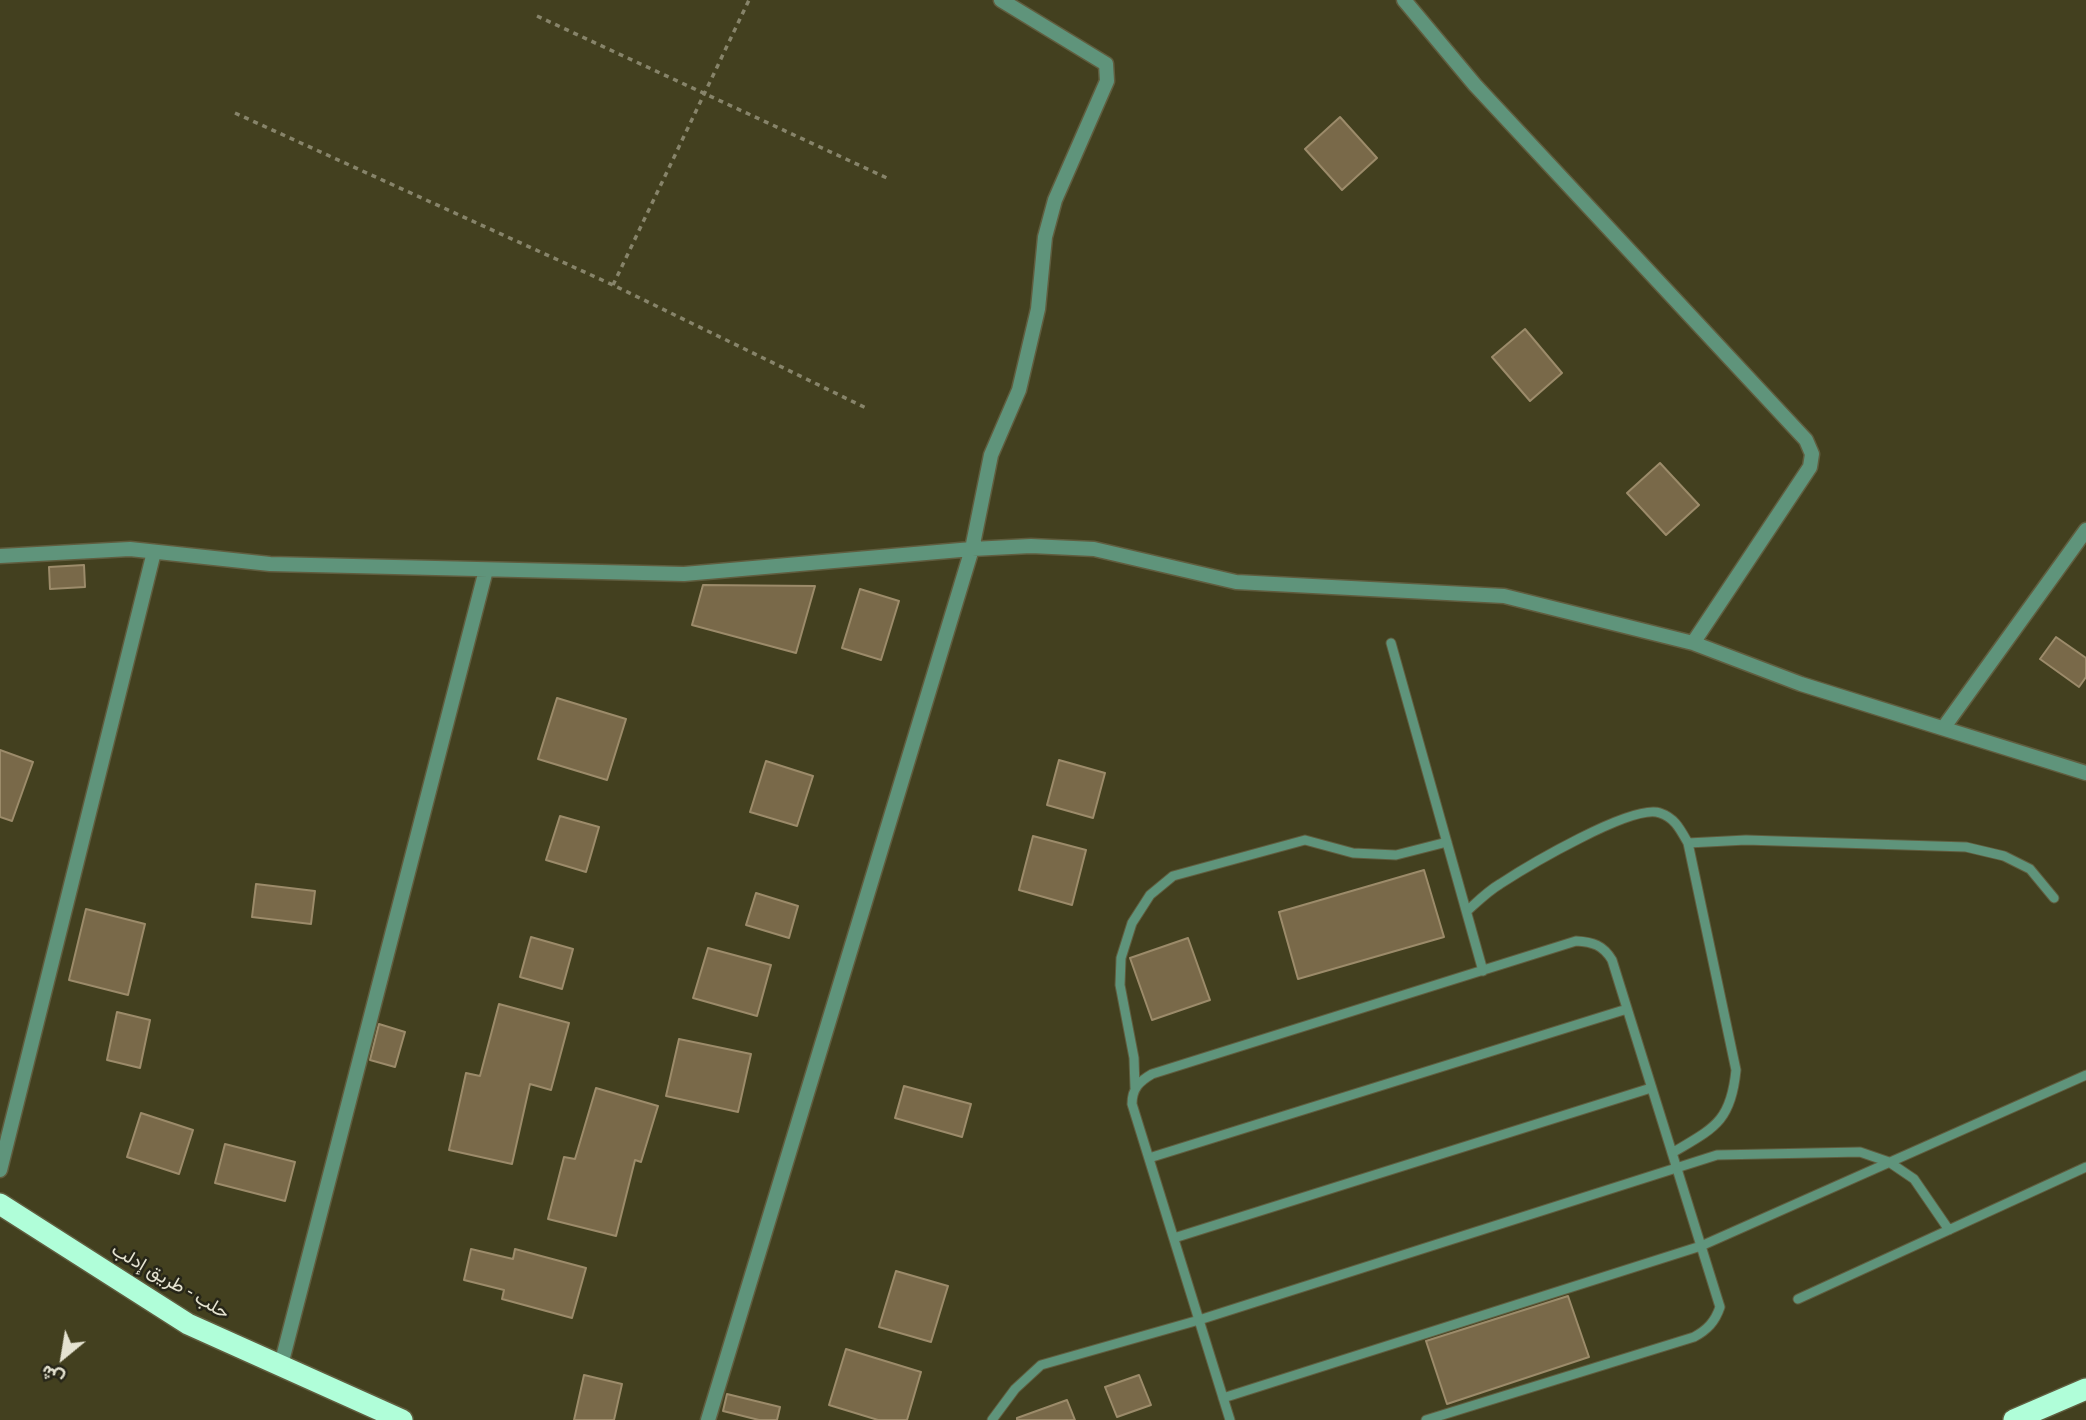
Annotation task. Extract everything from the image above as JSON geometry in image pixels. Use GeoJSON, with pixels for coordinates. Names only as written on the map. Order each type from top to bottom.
{"type":"FeatureCollection","features":[{"type":"Feature","properties":{"kind":"highway","name":"حلب - طريق إدلب"},"geometry":{"type":"LineString","coordinates":[[0,1204],[188,1324],[402,1420]]}},
{"type":"Feature","properties":{"kind":"highway"},"geometry":{"type":"LineString","coordinates":[[2014,1420],[2086,1389]]}},
{"type":"Feature","properties":{"kind":"street"},"geometry":{"type":"LineString","coordinates":[[708,1420],[972,549],[991,456],[1019,390],[1038,309],[1045,237],[1055,200],[1107,81],[1106,64],[1001,0]]}},
{"type":"Feature","properties":{"kind":"street"},"geometry":{"type":"LineString","coordinates":[[1404,0],[1475,85],[1806,440],[1812,454],[1810,467],[1693,643]]}},
{"type":"Feature","properties":{"kind":"street"},"geometry":{"type":"LineString","coordinates":[[1944,727],[2086,530]]}},
{"type":"Feature","properties":{"kind":"street"},"geometry":{"type":"LineString","coordinates":[[0,556],[130,549],[270,564],[684,574],[972,549],[1031,546],[1094,549],[1236,582],[1504,596],[1693,643],[1801,684],[2086,773]]}},
{"type":"Feature","properties":{"kind":"street"},"geometry":{"type":"LineString","coordinates":[[0,1170],[154,552]]}},
{"type":"Feature","properties":{"kind":"street"},"geometry":{"type":"LineString","coordinates":[[281,1365],[486,570]]}},
{"type":"Feature","properties":{"kind":"lane"},"geometry":{"type":"LineString","coordinates":[[1391,643],[1483,971]]}},
{"type":"Feature","properties":{"kind":"lane"},"geometry":{"type":"LineString","coordinates":[[1467,911],[1497,885],[1590,834],[1635,814],[1657,811],[1676,821],[1688,843],[1736,1070],[1733,1100],[1721,1119],[1704,1134],[1672,1153]]}},
{"type":"Feature","properties":{"kind":"lane"},"geometry":{"type":"LineString","coordinates":[[1230,1420],[1132,1104],[1135,1088],[1134,1058],[1119,985],[1121,958],[1132,923],[1150,895],[1173,876],[1305,840],[1353,853],[1396,855],[1447,842]]}},
{"type":"Feature","properties":{"kind":"lane"},"geometry":{"type":"LineString","coordinates":[[1688,843],[1746,840],[1966,847],[2004,856],[2030,869],[2054,898]]}},
{"type":"Feature","properties":{"kind":"lane"},"geometry":{"type":"LineString","coordinates":[[1135,1088],[1152,1074],[1576,942],[1598,944],[1606,950],[1612,960],[1720,1307],[1712,1324],[1703,1332],[1426,1420]]}},
{"type":"Feature","properties":{"kind":"lane"},"geometry":{"type":"LineString","coordinates":[[1149,1158],[1627,1009]]}},
{"type":"Feature","properties":{"kind":"lane"},"geometry":{"type":"LineString","coordinates":[[1223,1398],[1701,1246],[2086,1074]]}},
{"type":"Feature","properties":{"kind":"lane"},"geometry":{"type":"LineString","coordinates":[[1174,1238],[1651,1088]]}},
{"type":"Feature","properties":{"kind":"lane"},"geometry":{"type":"LineString","coordinates":[[992,1420],[1015,1389],[1041,1365],[1199,1320],[1717,1155],[1860,1152],[1889,1162],[1914,1179],[1949,1230]]}},
{"type":"Feature","properties":{"kind":"lane"},"geometry":{"type":"LineString","coordinates":[[1798,1299],[2086,1167]]}},
{"type":"Feature","properties":{"kind":"path"},"geometry":{"type":"LineString","coordinates":[[613,285],[749,0]]}},
{"type":"Feature","properties":{"kind":"path"},"geometry":{"type":"LineString","coordinates":[[537,16],[889,179]]}},
{"type":"Feature","properties":{"kind":"path"},"geometry":{"type":"LineString","coordinates":[[236,113],[613,285],[866,408]]}},
{"type":"Feature","properties":{"kind":"building"},"geometry":{"type":"Polygon","coordinates":[[[1340,117],[1377,158],[1342,190],[1305,149],[1340,117]]]}},
{"type":"Feature","properties":{"kind":"building"},"geometry":{"type":"Polygon","coordinates":[[[1525,329],[1562,373],[1530,401],[1492,357],[1525,329]]]}},
{"type":"Feature","properties":{"kind":"building"},"geometry":{"type":"Polygon","coordinates":[[[1660,463],[1699,505],[1666,535],[1627,493],[1660,463]]]}},
{"type":"Feature","properties":{"kind":"building"},"geometry":{"type":"Polygon","coordinates":[[[84,565],[85,587],[50,589],[49,567],[84,565]]]}},
{"type":"Feature","properties":{"kind":"building"},"geometry":{"type":"Polygon","coordinates":[[[703,585],[815,586],[796,653],[692,625],[703,585]]]}},
{"type":"Feature","properties":{"kind":"building"},"geometry":{"type":"Polygon","coordinates":[[[860,589],[899,601],[881,660],[842,648],[860,589]]]}},
{"type":"Feature","properties":{"kind":"building"},"geometry":{"type":"Polygon","coordinates":[[[2056,637],[2086,658],[2086,677],[2079,687],[2040,659],[2056,637]]]}},
{"type":"Feature","properties":{"kind":"building"},"geometry":{"type":"Polygon","coordinates":[[[557,698],[626,719],[607,780],[538,759],[557,698]]]}},
{"type":"Feature","properties":{"kind":"building"},"geometry":{"type":"Polygon","coordinates":[[[0,750],[33,762],[12,821],[0,817],[0,750]]]}},
{"type":"Feature","properties":{"kind":"building"},"geometry":{"type":"Polygon","coordinates":[[[1059,760],[1105,773],[1093,818],[1047,805],[1059,760]]]}},
{"type":"Feature","properties":{"kind":"building"},"geometry":{"type":"Polygon","coordinates":[[[766,761],[813,776],[797,826],[750,812],[766,761]]]}},
{"type":"Feature","properties":{"kind":"building"},"geometry":{"type":"Polygon","coordinates":[[[560,816],[599,827],[586,872],[546,860],[560,816]]]}},
{"type":"Feature","properties":{"kind":"building"},"geometry":{"type":"Polygon","coordinates":[[[1033,836],[1086,850],[1072,905],[1019,890],[1033,836]]]}},
{"type":"Feature","properties":{"kind":"building"},"geometry":{"type":"Polygon","coordinates":[[[1424,870],[1444,937],[1298,979],[1279,912],[1424,870]]]}},
{"type":"Feature","properties":{"kind":"building"},"geometry":{"type":"Polygon","coordinates":[[[256,884],[315,891],[311,924],[252,917],[256,884]]]}},
{"type":"Feature","properties":{"kind":"building"},"geometry":{"type":"Polygon","coordinates":[[[756,893],[798,906],[789,938],[746,925],[756,893]]]}},
{"type":"Feature","properties":{"kind":"building"},"geometry":{"type":"Polygon","coordinates":[[[86,909],[145,924],[128,995],[69,980],[86,909]]]}},
{"type":"Feature","properties":{"kind":"building"},"geometry":{"type":"Polygon","coordinates":[[[531,937],[573,949],[562,989],[520,977],[531,937]]]}},
{"type":"Feature","properties":{"kind":"building"},"geometry":{"type":"Polygon","coordinates":[[[1188,938],[1210,1000],[1152,1020],[1130,958],[1188,938]]]}},
{"type":"Feature","properties":{"kind":"building"},"geometry":{"type":"Polygon","coordinates":[[[708,948],[771,965],[757,1016],[693,998],[708,948]]]}},
{"type":"Feature","properties":{"kind":"building"},"geometry":{"type":"Polygon","coordinates":[[[499,1004],[569,1023],[551,1090],[530,1084],[512,1164],[449,1150],[466,1073],[480,1076],[499,1004]]]}},
{"type":"Feature","properties":{"kind":"building"},"geometry":{"type":"Polygon","coordinates":[[[117,1012],[150,1020],[140,1068],[107,1060],[117,1012]]]}},
{"type":"Feature","properties":{"kind":"building"},"geometry":{"type":"Polygon","coordinates":[[[379,1024],[405,1032],[395,1067],[370,1060],[379,1024]]]}},
{"type":"Feature","properties":{"kind":"building"},"geometry":{"type":"Polygon","coordinates":[[[679,1039],[751,1054],[738,1112],[666,1096],[679,1039]]]}},
{"type":"Feature","properties":{"kind":"building"},"geometry":{"type":"Polygon","coordinates":[[[904,1086],[971,1104],[962,1137],[895,1118],[904,1086]]]}},
{"type":"Feature","properties":{"kind":"building"},"geometry":{"type":"Polygon","coordinates":[[[596,1088],[658,1106],[641,1162],[635,1160],[616,1236],[548,1219],[564,1157],[575,1159],[596,1088]]]}},
{"type":"Feature","properties":{"kind":"building"},"geometry":{"type":"Polygon","coordinates":[[[141,1113],[193,1130],[179,1174],[127,1157],[141,1113]]]}},
{"type":"Feature","properties":{"kind":"building"},"geometry":{"type":"Polygon","coordinates":[[[225,1144],[295,1162],[285,1201],[215,1183],[225,1144]]]}},
{"type":"Feature","properties":{"kind":"building"},"geometry":{"type":"Polygon","coordinates":[[[471,1249],[513,1259],[515,1249],[586,1268],[572,1318],[502,1299],[504,1290],[464,1280],[471,1249]]]}},
{"type":"Feature","properties":{"kind":"building"},"geometry":{"type":"Polygon","coordinates":[[[896,1271],[948,1286],[931,1342],[879,1327],[896,1271]]]}},
{"type":"Feature","properties":{"kind":"building"},"geometry":{"type":"Polygon","coordinates":[[[1568,1296],[1589,1357],[1447,1404],[1426,1341],[1568,1296]]]}},
{"type":"Feature","properties":{"kind":"building"},"geometry":{"type":"Polygon","coordinates":[[[846,1349],[921,1372],[907,1420],[878,1420],[829,1405],[846,1349]]]}},
{"type":"Feature","properties":{"kind":"building"},"geometry":{"type":"Polygon","coordinates":[[[584,1375],[622,1384],[614,1420],[574,1420],[584,1375]]]}},
{"type":"Feature","properties":{"kind":"building"},"geometry":{"type":"Polygon","coordinates":[[[1139,1375],[1151,1405],[1117,1417],[1105,1387],[1139,1375]]]}},
{"type":"Feature","properties":{"kind":"building"},"geometry":{"type":"Polygon","coordinates":[[[727,1394],[780,1407],[777,1420],[759,1420],[723,1411],[727,1394]]]}},
{"type":"Feature","properties":{"kind":"building"},"geometry":{"type":"Polygon","coordinates":[[[1067,1400],[1075,1420],[1017,1420],[1017,1418],[1067,1400]]]}}]}
